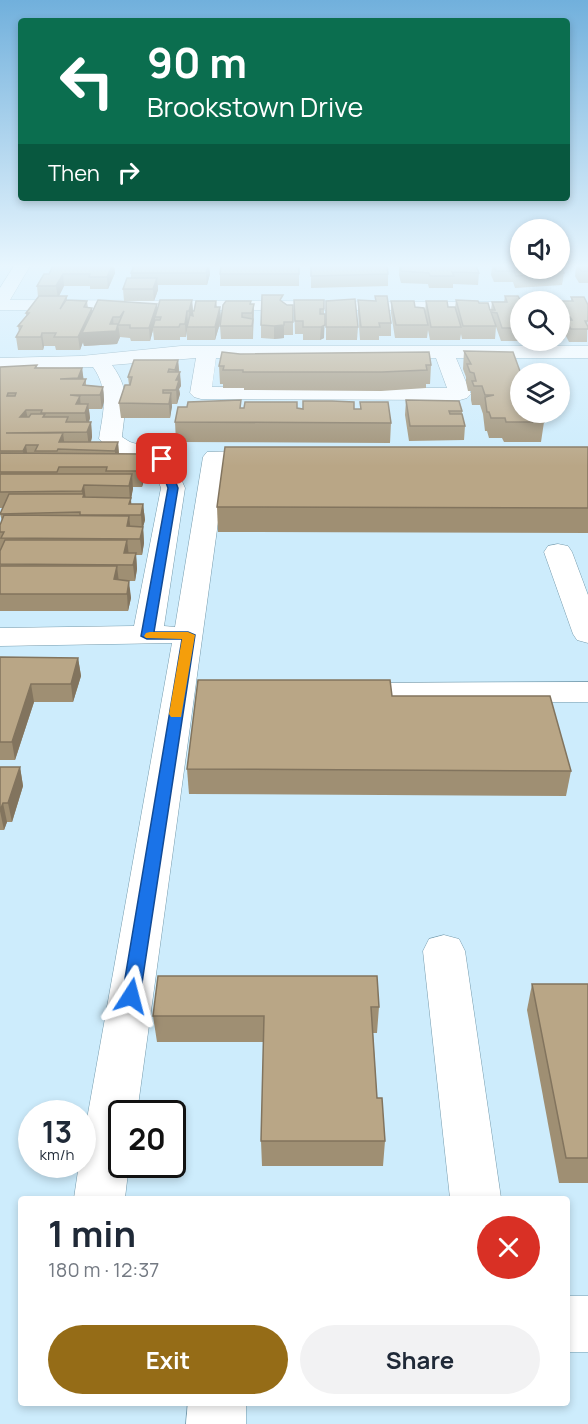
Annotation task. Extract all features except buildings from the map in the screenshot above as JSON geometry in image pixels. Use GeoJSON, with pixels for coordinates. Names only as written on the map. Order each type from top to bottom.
{"type":"FeatureCollection","features":[{"type":"Feature","properties":{"kind":"street"},"geometry":{"type":"LineString","coordinates":[[0,364],[98,360],[158,352],[588,352]]}},
{"type":"Feature","properties":{"kind":"street"},"geometry":{"type":"LineString","coordinates":[[207,352],[201,393],[460,394],[444,352]]}},
{"type":"Feature","properties":{"kind":"street"},"geometry":{"type":"LineString","coordinates":[[98,360],[112,378],[118,396],[112,412],[110,439],[122,447],[162,459],[173,488],[147,636]]}},
{"type":"Feature","properties":{"kind":"street"},"geometry":{"type":"LineString","coordinates":[[99,1196],[197,694],[188,635],[215,457],[296,457]]}},
{"type":"Feature","properties":{"kind":"street"},"geometry":{"type":"LineString","coordinates":[[558,552],[588,634]]}},
{"type":"Feature","properties":{"kind":"street"},"geometry":{"type":"LineString","coordinates":[[0,637],[188,635]]}},
{"type":"Feature","properties":{"kind":"street"},"geometry":{"type":"LineString","coordinates":[[319,693],[588,692]]}},
{"type":"Feature","properties":{"kind":"street"},"geometry":{"type":"LineString","coordinates":[[444,951],[476,1196]]}},
{"type":"Feature","properties":{"kind":"street"},"geometry":{"type":"LineString","coordinates":[[570,1324],[588,1324]]}},
{"type":"Feature","properties":{"kind":"street"},"geometry":{"type":"LineString","coordinates":[[216,1424],[217,1406]]}},
{"type":"Feature","properties":{"kind":"slow traffic"},"geometry":{"type":"LineString","coordinates":[[150,636],[188,635],[176,714]]}},
{"type":"Feature","properties":{"kind":"route"},"geometry":{"type":"LineString","coordinates":[[131,996],[188,635],[147,636],[173,488],[162,459]]}}]}
